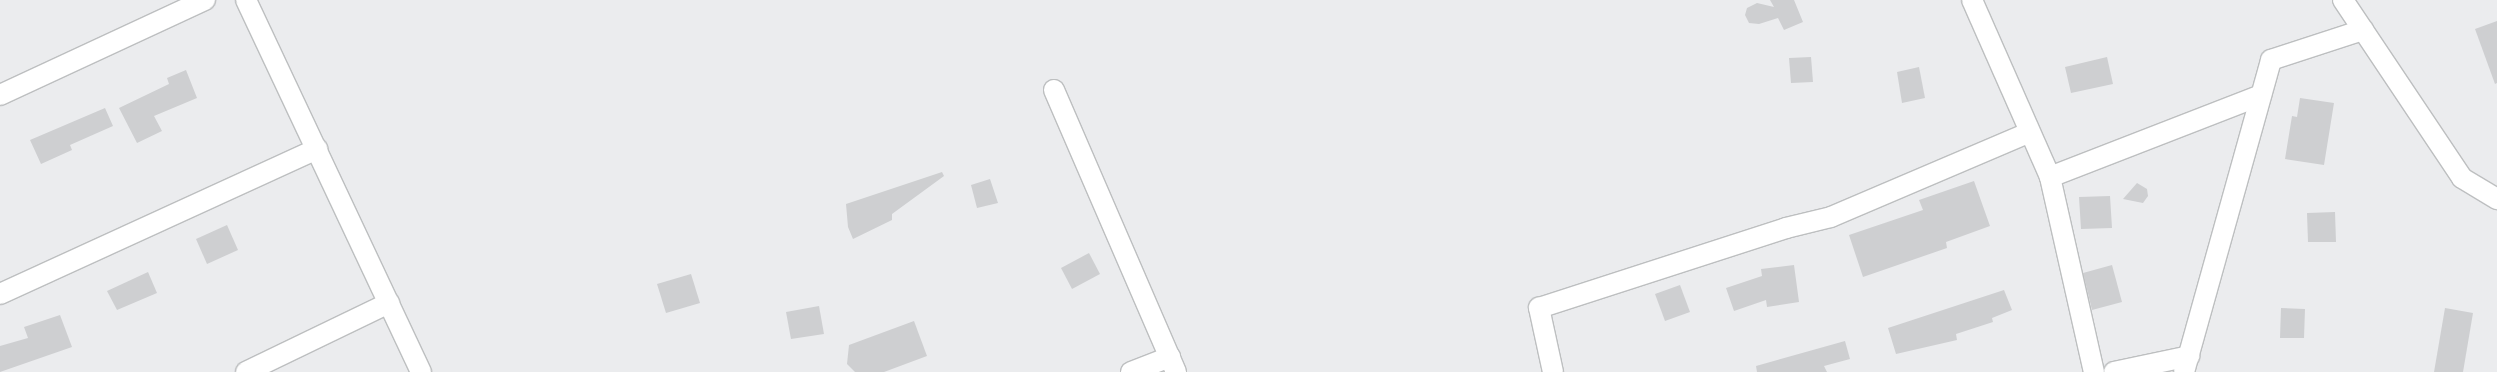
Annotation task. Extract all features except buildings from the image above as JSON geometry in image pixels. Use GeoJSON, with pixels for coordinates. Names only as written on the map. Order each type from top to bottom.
{"type":"FeatureCollection","features":[{"type":"Feature","properties":{"kind":"street"},"geometry":{"type":"LineString","coordinates":[[0,95],[205,0]]}},
{"type":"Feature","properties":{"kind":"street"},"geometry":{"type":"LineString","coordinates":[[246,0],[421,372]]}},
{"type":"Feature","properties":{"kind":"street"},"geometry":{"type":"LineString","coordinates":[[1972,0],[2028,133],[2050,177],[2094,372]]}},
{"type":"Feature","properties":{"kind":"street"},"geometry":{"type":"LineString","coordinates":[[2343,0],[2462,178],[2497,199]]}},
{"type":"Feature","properties":{"kind":"street"},"geometry":{"type":"LineString","coordinates":[[2114,372],[2187,364],[2272,60],[2363,30]]}},
{"type":"Feature","properties":{"kind":"street"},"geometry":{"type":"LineString","coordinates":[[1054,90],[1173,365],[1131,372]]}},
{"type":"Feature","properties":{"kind":"street"},"geometry":{"type":"LineString","coordinates":[[2050,177],[2261,95]]}},
{"type":"Feature","properties":{"kind":"street"},"geometry":{"type":"LineString","coordinates":[[1553,372],[1539,308],[1786,228],[1831,217],[2028,133]]}},
{"type":"Feature","properties":{"kind":"street"},"geometry":{"type":"LineString","coordinates":[[0,294],[317,149]]}},
{"type":"Feature","properties":{"kind":"street"},"geometry":{"type":"LineString","coordinates":[[246,372],[389,303]]}}]}
